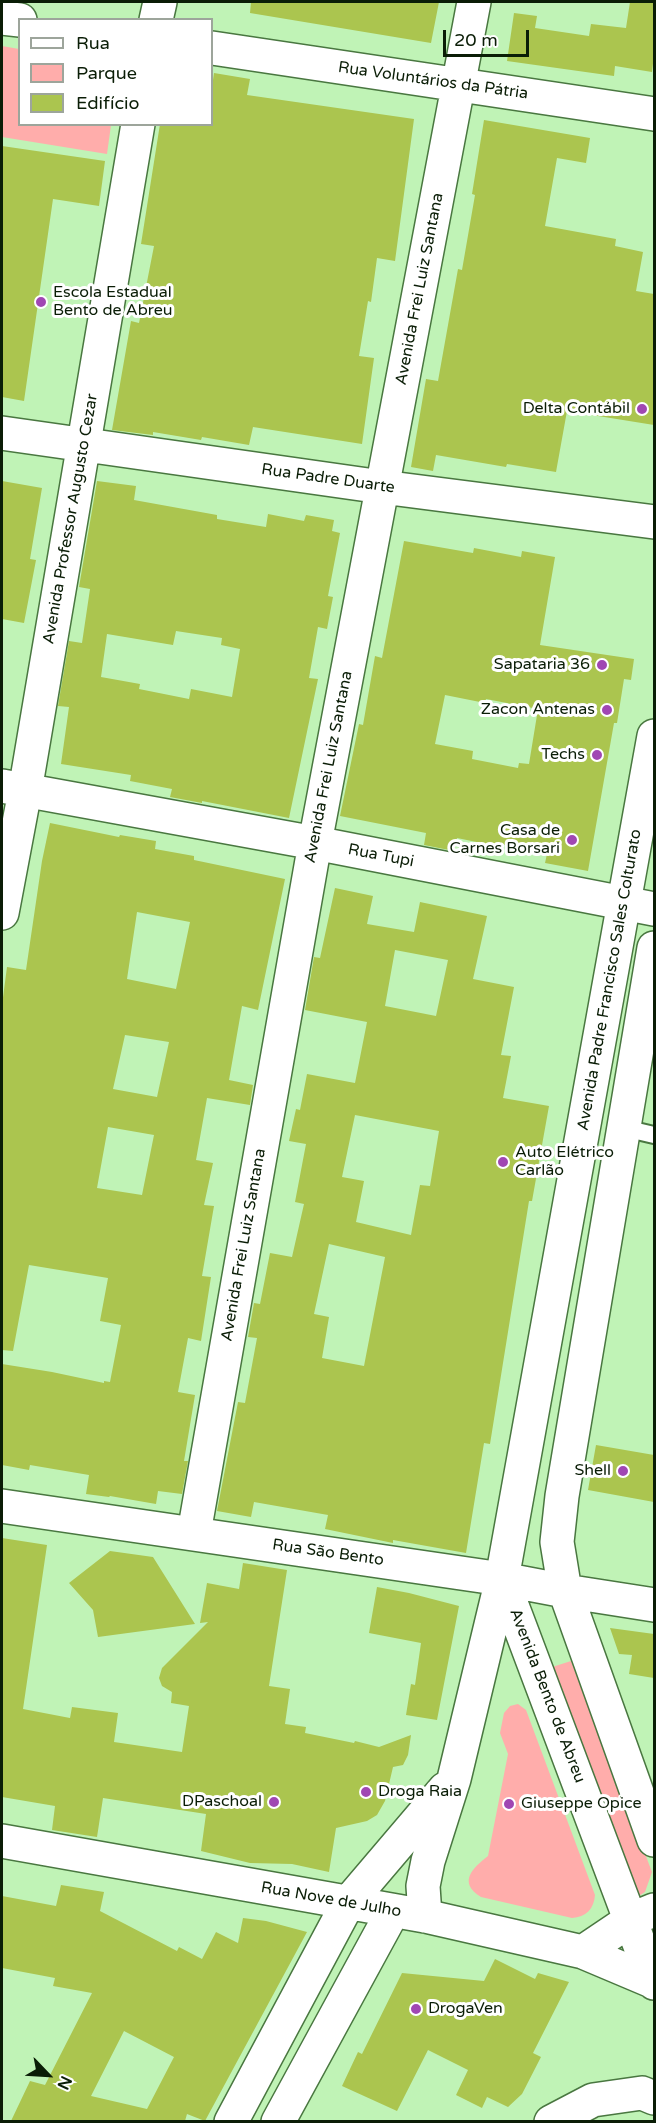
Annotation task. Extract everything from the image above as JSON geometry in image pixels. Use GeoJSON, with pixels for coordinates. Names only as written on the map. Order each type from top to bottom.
{"type":"FeatureCollection","features":[{"type":"Feature","properties":{"kind":"street"},"geometry":{"type":"LineString","coordinates":[[156,18],[160,2]]}},
{"type":"Feature","properties":{"kind":"street","name":"Avenida Frei Luiz Santana"},"geometry":{"type":"LineString","coordinates":[[194,1533],[315,843],[474,2]]}},
{"type":"Feature","properties":{"kind":"street"},"geometry":{"type":"LineString","coordinates":[[2,18],[18,20]]}},
{"type":"Feature","properties":{"kind":"street","name":"Rua Voluntários da Pátria"},"geometry":{"type":"LineString","coordinates":[[213,48],[654,114]]}},
{"type":"Feature","properties":{"kind":"street","name":"Avenida Professor Augusto Cezar"},"geometry":{"type":"LineString","coordinates":[[2,914],[13,788],[83,444],[138,126]]}},
{"type":"Feature","properties":{"kind":"street","name":"Rua Padre Duarte"},"geometry":{"type":"LineString","coordinates":[[2,433],[382,487],[654,522]]}},
{"type":"Feature","properties":{"kind":"street","name":"Avenida Padre Francisco Sales Colturato"},"geometry":{"type":"LineString","coordinates":[[424,1916],[423,1886],[428,1861],[454,1779],[502,1579],[639,907],[654,736]]}},
{"type":"Feature","properties":{"kind":"street","name":"Rua Tupi"},"geometry":{"type":"LineString","coordinates":[[13,788],[315,843],[639,907]]}},
{"type":"Feature","properties":{"kind":"street"},"geometry":{"type":"LineString","coordinates":[[654,948],[639,1131],[562,1496],[557,1542],[565,1591],[654,1840]]}},
{"type":"Feature","properties":{"kind":"street","name":"Rua São Bento"},"geometry":{"type":"LineString","coordinates":[[2,1506],[502,1579],[654,1605]]}},
{"type":"Feature","properties":{"kind":"street","name":"Avenida Bento de Abreu"},"geometry":{"type":"LineString","coordinates":[[502,1579],[643,1914],[654,1983]]}},
{"type":"Feature","properties":{"kind":"street"},"geometry":{"type":"LineString","coordinates":[[231,2121],[348,1903],[454,1779]]}},
{"type":"Feature","properties":{"kind":"street","name":"Rua Nove de Julho"},"geometry":{"type":"LineString","coordinates":[[2,1841],[424,1916],[583,1952],[654,1983]]}},
{"type":"Feature","properties":{"kind":"street"},"geometry":{"type":"LineString","coordinates":[[278,2121],[393,1911]]}},
{"type":"Feature","properties":{"kind":"street"},"geometry":{"type":"LineString","coordinates":[[583,1952],[643,1914]]}},
{"type":"Feature","properties":{"kind":"street"},"geometry":{"type":"LineString","coordinates":[[551,2121],[593,2100],[642,2093],[654,2098]]}},
{"type":"Feature","properties":{"kind":"green space"},"geometry":{"type":"Polygon","coordinates":[[[2,46],[18,49],[18,126],[111,126],[107,154],[2,137],[2,46]]]}},
{"type":"Feature","properties":{"kind":"green space"},"geometry":{"type":"Polygon","coordinates":[[[571,1661],[652,1872],[645,1892],[634,1899],[546,1669],[571,1661]]]}},
{"type":"Feature","properties":{"kind":"green space"},"geometry":{"type":"Polygon","coordinates":[[[518,1704],[526,1710],[595,1895],[591,1908],[585,1914],[577,1917],[572,1918],[481,1897],[470,1886],[470,1875],[473,1870],[488,1856],[508,1754],[500,1733],[504,1713],[510,1706],[518,1704]]]}},
{"type":"Feature","properties":{"kind":"building"},"geometry":{"type":"Polygon","coordinates":[[[251,2],[439,2],[431,43],[250,13],[251,2]]]}},
{"type":"Feature","properties":{"kind":"building"},"geometry":{"type":"Polygon","coordinates":[[[630,2],[654,2],[652,72],[615,66],[614,76],[507,61],[514,13],[537,16],[535,28],[589,36],[591,24],[626,28],[630,2]]]}},
{"type":"Feature","properties":{"kind":"building"},"geometry":{"type":"Polygon","coordinates":[[[214,73],[250,79],[247,95],[414,119],[395,261],[377,258],[371,302],[368,301],[359,356],[374,358],[362,444],[253,427],[249,445],[202,437],[201,440],[153,432],[153,435],[112,430],[131,321],[139,323],[154,246],[141,244],[160,126],[213,126],[214,73]]]}},
{"type":"Feature","properties":{"kind":"building"},"geometry":{"type":"Polygon","coordinates":[[[484,120],[590,138],[586,163],[557,158],[545,226],[616,239],[615,246],[643,252],[636,291],[654,294],[654,425],[567,411],[556,472],[507,464],[506,467],[436,455],[433,471],[411,467],[426,379],[438,381],[458,269],[462,270],[475,195],[472,194],[484,120]]]}},
{"type":"Feature","properties":{"kind":"building"},"geometry":{"type":"Polygon","coordinates":[[[2,146],[105,161],[99,206],[53,199],[24,401],[2,397],[2,146]]]}},
{"type":"Feature","properties":{"kind":"building"},"geometry":{"type":"Polygon","coordinates":[[[2,481],[42,488],[30,559],[36,560],[24,623],[2,619],[2,481]]]}},
{"type":"Feature","properties":{"kind":"building"},"geometry":{"type":"Polygon","coordinates":[[[97,481],[136,486],[134,500],[217,515],[217,519],[266,527],[268,514],[304,521],[306,515],[334,520],[332,531],[340,533],[328,596],[333,597],[327,629],[318,627],[309,678],[318,679],[289,818],[170,797],[172,789],[130,781],[131,775],[61,764],[69,707],[58,706],[69,641],[82,643],[90,589],[79,587],[97,481]],[[176,631],[173,645],[107,634],[101,677],[140,684],[139,689],[189,699],[191,689],[232,697],[240,649],[221,645],[222,638],[176,631]]]}},
{"type":"Feature","properties":{"kind":"building"},"geometry":{"type":"Polygon","coordinates":[[[404,541],[473,553],[474,548],[521,557],[522,551],[555,557],[540,645],[634,659],[631,680],[624,679],[617,723],[614,723],[588,871],[545,863],[547,854],[501,844],[501,847],[457,838],[454,851],[424,845],[426,833],[340,816],[359,724],[363,725],[375,656],[382,658],[404,541]],[[445,695],[435,744],[473,751],[472,759],[518,768],[519,763],[529,764],[538,709],[486,699],[485,703],[445,695]]]}},
{"type":"Feature","properties":{"kind":"building"},"geometry":{"type":"Polygon","coordinates":[[[50,823],[119,837],[120,835],[156,841],[155,849],[194,856],[194,860],[285,879],[258,1010],[242,1006],[229,1080],[253,1085],[250,1105],[207,1098],[196,1160],[213,1163],[204,1205],[214,1206],[202,1276],[211,1277],[201,1341],[188,1338],[178,1392],[195,1395],[184,1461],[188,1461],[182,1494],[158,1491],[156,1504],[86,1494],[89,1475],[30,1465],[29,1470],[2,1465],[2,1364],[104,1383],[104,1381],[110,1382],[121,1325],[100,1321],[108,1278],[29,1265],[13,1351],[2,1350],[2,1005],[7,967],[26,970],[50,823]],[[137,912],[127,979],[176,989],[190,922],[137,912]],[[125,1035],[113,1089],[157,1097],[169,1042],[125,1035]],[[108,1127],[97,1188],[142,1195],[154,1135],[108,1127]]]}},
{"type":"Feature","properties":{"kind":"building"},"geometry":{"type":"Polygon","coordinates":[[[335,888],[373,896],[367,924],[414,932],[420,902],[487,916],[473,979],[514,987],[501,1055],[511,1056],[503,1098],[549,1106],[532,1201],[529,1201],[490,1444],[484,1443],[466,1553],[393,1540],[393,1543],[325,1529],[328,1515],[254,1502],[251,1517],[217,1511],[238,1402],[245,1403],[257,1338],[248,1337],[254,1303],[260,1304],[270,1253],[292,1257],[304,1204],[295,1202],[306,1144],[289,1141],[296,1109],[300,1110],[307,1074],[355,1083],[367,1022],[305,1010],[314,957],[320,958],[335,888]],[[395,950],[385,1006],[436,1016],[448,960],[395,950]],[[355,1115],[342,1177],[364,1181],[356,1222],[411,1235],[420,1185],[430,1186],[439,1131],[355,1115]],[[329,1244],[314,1314],[329,1317],[322,1358],[364,1366],[385,1257],[329,1244]]]}},
{"type":"Feature","properties":{"kind":"building","name":"Shell"},"geometry":{"type":"Polygon","coordinates":[[[596,1445],[654,1455],[654,1502],[588,1490],[596,1445]]]}},
{"type":"Feature","properties":{"kind":"building"},"geometry":{"type":"Polygon","coordinates":[[[2,1538],[47,1545],[23,1709],[70,1718],[72,1707],[118,1713],[114,1742],[182,1752],[189,1706],[171,1703],[172,1692],[162,1686],[159,1678],[162,1668],[208,1622],[200,1623],[207,1583],[239,1589],[243,1563],[287,1570],[269,1686],[290,1689],[285,1724],[306,1727],[305,1733],[379,1747],[411,1735],[408,1755],[403,1765],[393,1767],[385,1801],[377,1815],[367,1821],[336,1828],[329,1872],[292,1864],[250,1863],[201,1851],[206,1814],[103,1798],[97,1837],[52,1830],[55,1806],[2,1797],[2,1538]]]}},
{"type":"Feature","properties":{"kind":"building"},"geometry":{"type":"Polygon","coordinates":[[[110,1551],[153,1557],[195,1624],[98,1637],[93,1610],[69,1583],[110,1551]]]}},
{"type":"Feature","properties":{"kind":"building"},"geometry":{"type":"Polygon","coordinates":[[[377,1587],[459,1606],[437,1720],[406,1715],[411,1684],[415,1685],[421,1643],[369,1633],[377,1587]]]}},
{"type":"Feature","properties":{"kind":"building"},"geometry":{"type":"Polygon","coordinates":[[[610,1628],[654,1634],[654,1678],[629,1674],[632,1655],[619,1654],[610,1628]]]}},
{"type":"Feature","properties":{"kind":"building"},"geometry":{"type":"Polygon","coordinates":[[[61,1885],[104,1892],[100,1911],[177,1951],[179,1947],[202,1959],[216,1932],[238,1943],[243,1918],[266,1921],[307,1932],[205,2121],[187,2114],[185,2121],[11,2121],[30,2081],[45,2085],[92,1993],[53,1986],[55,1978],[2,1968],[2,1896],[56,1906],[61,1885]],[[124,2031],[91,2096],[147,2109],[174,2057],[124,2031]]]}},
{"type":"Feature","properties":{"kind":"building"},"geometry":{"type":"Polygon","coordinates":[[[495,1959],[535,1979],[538,1973],[569,1982],[533,2053],[541,2057],[522,2094],[508,2107],[487,2097],[482,2108],[456,2095],[468,2070],[428,2050],[397,2111],[342,2086],[358,2052],[362,2054],[402,1973],[484,1981],[495,1959]]]}},
{"type":"Feature","properties":{"kind":"place","name":"Escola Estadual Bento de Abreu"},"geometry":{"type":"Point","coordinates":[41,302]}},
{"type":"Feature","properties":{"kind":"place","name":"Delta Contábil"},"geometry":{"type":"Point","coordinates":[642,409]}},
{"type":"Feature","properties":{"kind":"place","name":"Sapataria 36"},"geometry":{"type":"Point","coordinates":[602,665]}},
{"type":"Feature","properties":{"kind":"place","name":"Zacon Antenas"},"geometry":{"type":"Point","coordinates":[607,710]}},
{"type":"Feature","properties":{"kind":"place","name":"Techs"},"geometry":{"type":"Point","coordinates":[597,755]}},
{"type":"Feature","properties":{"kind":"place","name":"Casa de Carnes Borsari"},"geometry":{"type":"Point","coordinates":[572,840]}},
{"type":"Feature","properties":{"kind":"place","name":"Auto Elétrico Carlão"},"geometry":{"type":"Point","coordinates":[503,1162]}},
{"type":"Feature","properties":{"kind":"place","name":"Shell"},"geometry":{"type":"Point","coordinates":[623,1471]}},
{"type":"Feature","properties":{"kind":"place","name":"Droga Raia"},"geometry":{"type":"Point","coordinates":[366,1792]}},
{"type":"Feature","properties":{"kind":"place","name":"DPaschoal"},"geometry":{"type":"Point","coordinates":[274,1802]}},
{"type":"Feature","properties":{"kind":"place","name":"Giuseppe Opice"},"geometry":{"type":"Point","coordinates":[509,1804]}},
{"type":"Feature","properties":{"kind":"place","name":"DrogaVen"},"geometry":{"type":"Point","coordinates":[416,2009]}}]}
